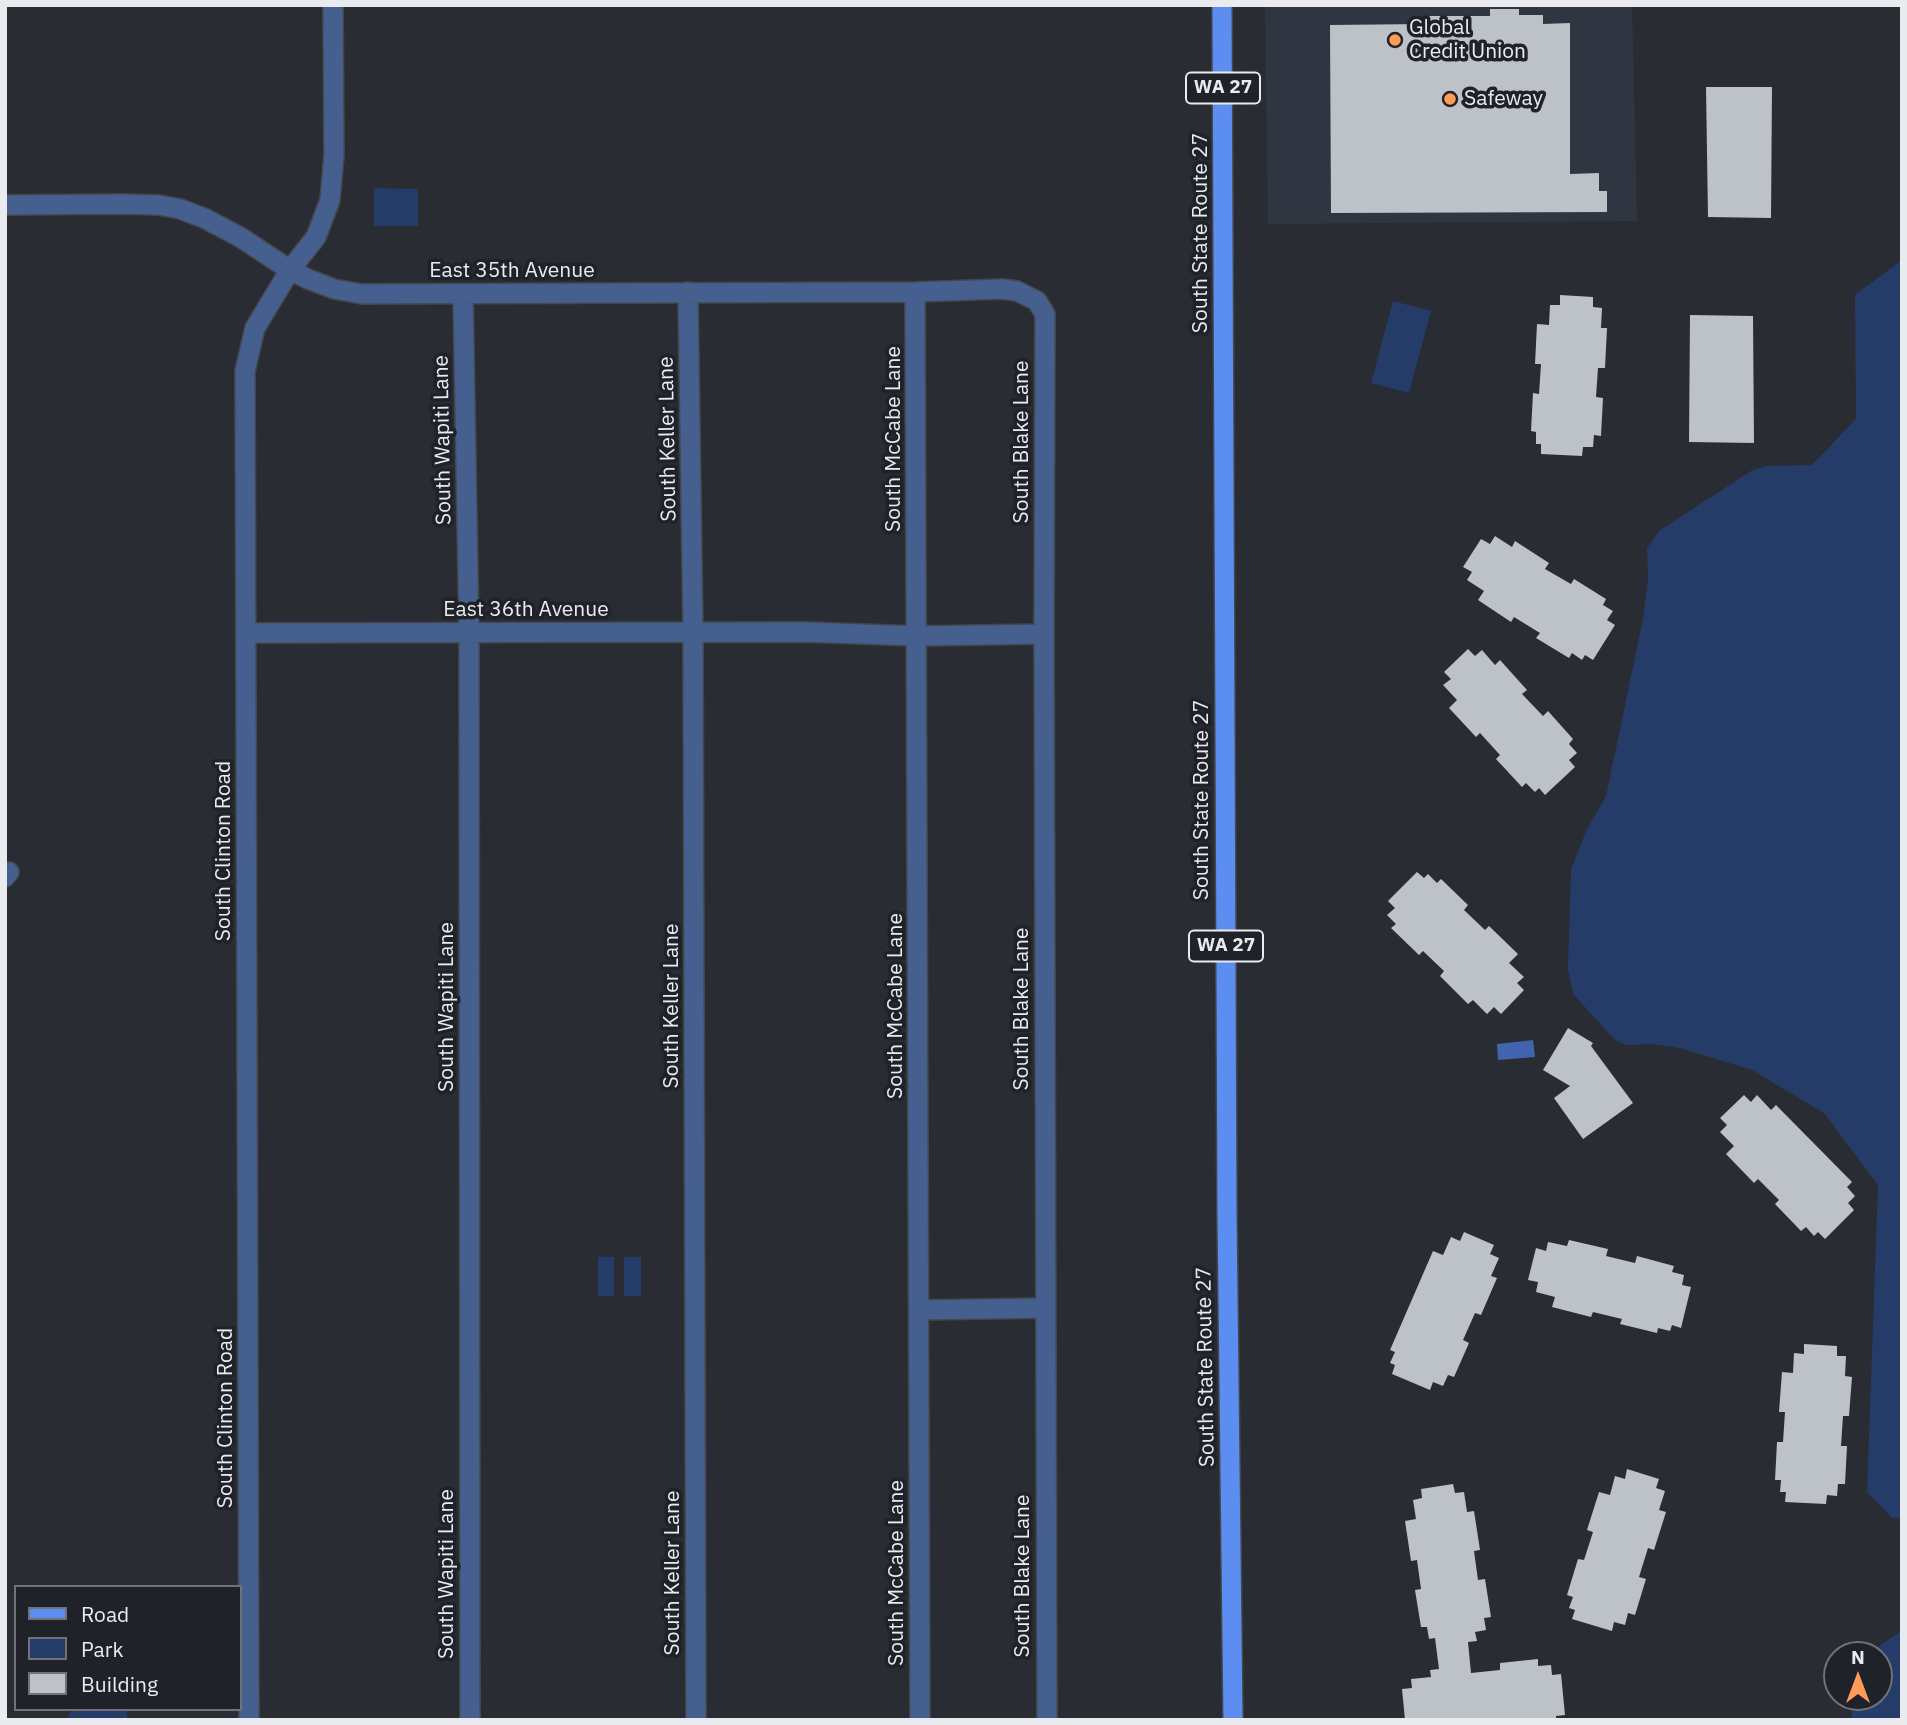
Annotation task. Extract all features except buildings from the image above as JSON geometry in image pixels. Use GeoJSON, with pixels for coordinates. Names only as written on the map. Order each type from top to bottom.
{"type":"FeatureCollection","features":[{"type":"Feature","properties":{"kind":"main road","name":"South State Route 27"},"geometry":{"type":"LineString","coordinates":[[1222,5],[1227,1158],[1233,1720]]}},
{"type":"Feature","properties":{"kind":"street","name":"South Clinton Road"},"geometry":{"type":"LineString","coordinates":[[249,1720],[245,371],[256,328],[290,270],[316,237],[330,201],[334,155],[333,5]]}},
{"type":"Feature","properties":{"kind":"street","name":"East 35th Avenue"},"geometry":{"type":"LineString","coordinates":[[5,205],[122,204],[159,205],[180,209],[240,237],[290,270],[334,289],[362,294],[915,292],[1002,289],[1017,291],[1037,300]]}},
{"type":"Feature","properties":{"kind":"street","name":"South Keller Lane"},"geometry":{"type":"LineString","coordinates":[[688,292],[693,632],[696,1720]]}},
{"type":"Feature","properties":{"kind":"street","name":"South McCabe Lane"},"geometry":{"type":"LineString","coordinates":[[915,292],[920,1720]]}},
{"type":"Feature","properties":{"kind":"street","name":"South Wapiti Lane"},"geometry":{"type":"LineString","coordinates":[[463,294],[469,632],[470,1720]]}},
{"type":"Feature","properties":{"kind":"street","name":"South Blake Lane"},"geometry":{"type":"LineString","coordinates":[[1037,300],[1045,314],[1047,1720]]}},
{"type":"Feature","properties":{"kind":"street","name":"East 36th Avenue"},"geometry":{"type":"LineString","coordinates":[[246,633],[805,632],[918,636],[1044,634]]}},
{"type":"Feature","properties":{"kind":"street"},"geometry":{"type":"LineString","coordinates":[[920,1310],[1045,1308]]}},
{"type":"Feature","properties":{"kind":"shaded area"},"geometry":{"type":"Polygon","coordinates":[[[1265,5],[1632,5],[1637,221],[1268,224],[1265,5]]]}},
{"type":"Feature","properties":{"kind":"shaded area"},"geometry":{"type":"Polygon","coordinates":[[[1533,1040],[1535,1057],[1498,1060],[1497,1044],[1533,1040]]]}},
{"type":"Feature","properties":{"kind":"green space"},"geometry":{"type":"Polygon","coordinates":[[[374,188],[418,189],[418,226],[374,226],[374,188]]]}},
{"type":"Feature","properties":{"kind":"green space"},"geometry":{"type":"Polygon","coordinates":[[[1902,260],[1902,1518],[1892,1518],[1867,1492],[1878,1185],[1824,1113],[1752,1070],[1680,1048],[1653,1044],[1627,1045],[1616,1041],[1573,994],[1568,969],[1571,869],[1587,829],[1606,796],[1643,619],[1648,578],[1647,548],[1659,531],[1751,471],[1767,466],[1812,465],[1856,419],[1855,295],[1902,260]]]}},
{"type":"Feature","properties":{"kind":"green space"},"geometry":{"type":"Polygon","coordinates":[[[1393,301],[1431,311],[1409,393],[1371,383],[1393,301]]]}},
{"type":"Feature","properties":{"kind":"green space"},"geometry":{"type":"Polygon","coordinates":[[[598,1257],[614,1257],[614,1296],[598,1296],[598,1257]]]}},
{"type":"Feature","properties":{"kind":"green space"},"geometry":{"type":"Polygon","coordinates":[[[624,1257],[641,1257],[641,1296],[624,1296],[624,1257]]]}},
{"type":"Feature","properties":{"kind":"green space"},"geometry":{"type":"Polygon","coordinates":[[[1902,1630],[1902,1720],[1851,1720],[1852,1711],[1893,1711],[1893,1641],[1886,1641],[1902,1630]]]}},
{"type":"Feature","properties":{"kind":"green space"},"geometry":{"type":"Polygon","coordinates":[[[72,1711],[127,1711],[127,1720],[66,1720],[72,1711]]]}},
{"type":"Feature","properties":{"kind":"place","name":"Global Credit Union"},"geometry":{"type":"Point","coordinates":[1395,40]}},
{"type":"Feature","properties":{"kind":"place","name":"Safeway"},"geometry":{"type":"Point","coordinates":[1450,99]}}]}
